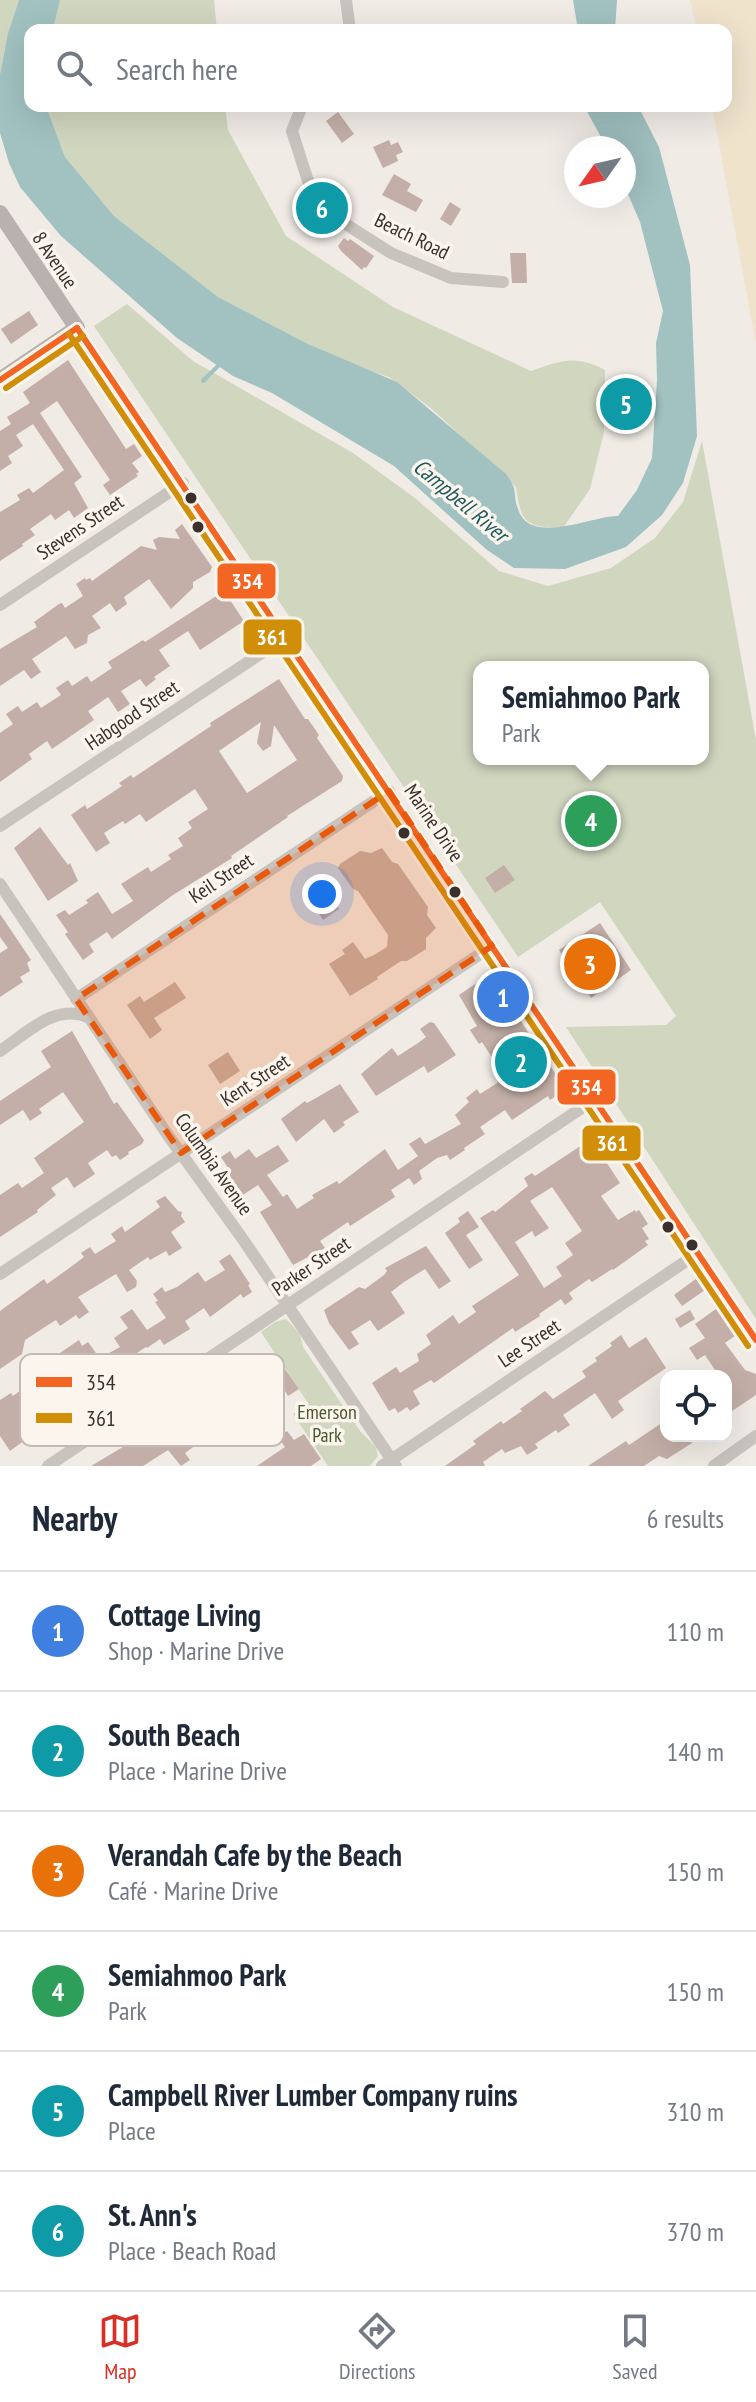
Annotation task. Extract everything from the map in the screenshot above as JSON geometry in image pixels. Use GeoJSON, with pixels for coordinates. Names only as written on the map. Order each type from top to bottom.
{"type":"FeatureCollection","features":[{"type":"Feature","properties":{"kind":"main road","name":"8 Avenue"},"geometry":{"type":"LineString","coordinates":[[0,213],[77,328]]}},
{"type":"Feature","properties":{"kind":"main road"},"geometry":{"type":"LineString","coordinates":[[0,380],[77,328]]}},
{"type":"Feature","properties":{"kind":"street"},"geometry":{"type":"LineString","coordinates":[[346,0],[349,24]]}},
{"type":"Feature","properties":{"kind":"street","name":"Beach Road"},"geometry":{"type":"LineString","coordinates":[[300,112],[292,131],[308,181],[347,225],[391,253],[451,278],[503,282]]}},
{"type":"Feature","properties":{"kind":"street","name":"Marine Drive"},"geometry":{"type":"LineString","coordinates":[[77,328],[756,1340]]}},
{"type":"Feature","properties":{"kind":"street","name":"Stevens Street"},"geometry":{"type":"LineString","coordinates":[[0,605],[183,483]]}},
{"type":"Feature","properties":{"kind":"street","name":"Habgood Street"},"geometry":{"type":"LineString","coordinates":[[0,826],[286,637]]}},
{"type":"Feature","properties":{"kind":"street","name":"Keil Street"},"geometry":{"type":"LineString","coordinates":[[76,999],[389,791]]}},
{"type":"Feature","properties":{"kind":"street","name":"Columbia Avenue"},"geometry":{"type":"LineString","coordinates":[[0,884],[288,1306],[390,1464]]}},
{"type":"Feature","properties":{"kind":"street","name":"Kent Street"},"geometry":{"type":"LineString","coordinates":[[0,1274],[492,946]]}},
{"type":"Feature","properties":{"kind":"street"},"geometry":{"type":"LineString","coordinates":[[56,1014],[65,996],[66,983]]}},
{"type":"Feature","properties":{"kind":"street"},"geometry":{"type":"LineString","coordinates":[[0,1051],[56,1014],[76,1012],[88,1017]]}},
{"type":"Feature","properties":{"kind":"street","name":"Parker Street"},"geometry":{"type":"LineString","coordinates":[[216,1354],[595,1099]]}},
{"type":"Feature","properties":{"kind":"street","name":"Lee Street"},"geometry":{"type":"LineString","coordinates":[[390,1464],[698,1253]]}},
{"type":"Feature","properties":{"kind":"street"},"geometry":{"type":"LineString","coordinates":[[714,1466],[756,1436]]}},
{"type":"Feature","properties":{"kind":"street","name":"Parker Street"},"geometry":{"type":"LineString","coordinates":[[48,1466],[78,1446]]}},
{"type":"Feature","properties":{"kind":"highlighted area"},"geometry":{"type":"Polygon","coordinates":[[[389,791],[492,946],[181,1153],[76,999],[389,791]]]}},
{"type":"Feature","properties":{"kind":"green space"},"geometry":{"type":"Polygon","coordinates":[[[0,0],[19,0],[8,33],[0,74],[0,0]]]}},
{"type":"Feature","properties":{"kind":"green space"},"geometry":{"type":"Polygon","coordinates":[[[60,0],[214,0],[216,24],[54,24],[60,0]]]}},
{"type":"Feature","properties":{"kind":"green space"},"geometry":{"type":"Polygon","coordinates":[[[48,112],[226,112],[228,130],[286,236],[393,307],[531,371],[569,361],[586,362],[605,370],[604,432],[590,489],[563,528],[540,526],[527,521],[520,508],[516,487],[432,409],[389,377],[308,344],[218,297],[114,216],[65,157],[48,112]]]}},
{"type":"Feature","properties":{"kind":"green space"},"geometry":{"type":"Polygon","coordinates":[[[127,304],[193,361],[353,453],[415,498],[499,571],[548,586],[611,568],[655,538],[683,502],[702,441],[756,740],[756,1319],[566,1027],[666,1025],[676,1016],[600,902],[518,957],[94,326],[127,304]]]}},
{"type":"Feature","properties":{"kind":"green space","name":"Emerson Park"},"geometry":{"type":"Polygon","coordinates":[[[286,1319],[300,1334],[303,1347],[360,1431],[376,1447],[378,1456],[370,1466],[328,1466],[293,1414],[308,1403],[284,1367],[284,1354],[276,1354],[261,1332],[275,1322],[286,1319]]]}},
{"type":"Feature","properties":{"kind":"sand"},"geometry":{"type":"Polygon","coordinates":[[[690,0],[756,0],[756,344],[713,112],[732,112],[732,24],[696,24],[690,0]]]}},
{"type":"Feature","properties":{"kind":"water","name":"Campbell River"},"geometry":{"type":"Polygon","coordinates":[[[19,0],[60,0],[54,24],[24,24],[24,112],[48,112],[65,157],[114,216],[218,297],[308,344],[397,382],[506,474],[525,520],[535,526],[549,528],[618,516],[637,490],[652,458],[656,343],[663,311],[634,208],[636,136],[600,136],[587,112],[641,112],[659,147],[690,265],[697,436],[683,483],[662,515],[626,547],[565,569],[514,568],[487,550],[394,466],[272,393],[233,376],[177,338],[61,236],[20,187],[9,163],[0,133],[0,74],[8,33],[19,0]]]}},
{"type":"Feature","properties":{"kind":"water"},"geometry":{"type":"Polygon","coordinates":[[[573,0],[617,0],[615,24],[577,24],[573,0]]]}},
{"type":"Feature","properties":{"kind":"building"},"geometry":{"type":"Polygon","coordinates":[[[338,112],[354,134],[342,143],[326,121],[338,112]]]}},
{"type":"Feature","properties":{"kind":"building"},"geometry":{"type":"Polygon","coordinates":[[[389,140],[391,145],[398,142],[403,152],[396,155],[398,161],[383,168],[373,147],[389,140]]]}},
{"type":"Feature","properties":{"kind":"building"},"geometry":{"type":"Polygon","coordinates":[[[394,174],[411,184],[407,191],[423,200],[416,212],[382,195],[394,174]]]}},
{"type":"Feature","properties":{"kind":"building"},"geometry":{"type":"Polygon","coordinates":[[[312,199],[331,221],[324,222],[312,199]]]}},
{"type":"Feature","properties":{"kind":"building"},"geometry":{"type":"Polygon","coordinates":[[[450,202],[461,209],[451,226],[440,219],[450,202]]]}},
{"type":"Feature","properties":{"kind":"building"},"geometry":{"type":"Polygon","coordinates":[[[344,238],[374,256],[366,268],[362,270],[341,251],[338,246],[344,238]]]}},
{"type":"Feature","properties":{"kind":"building"},"geometry":{"type":"Polygon","coordinates":[[[510,253],[526,253],[527,283],[512,283],[510,253]]]}},
{"type":"Feature","properties":{"kind":"building"},"geometry":{"type":"Polygon","coordinates":[[[29,311],[38,325],[11,344],[1,329],[29,311]]]}},
{"type":"Feature","properties":{"kind":"building"},"geometry":{"type":"Polygon","coordinates":[[[68,360],[126,449],[134,444],[142,456],[132,463],[139,472],[136,474],[138,476],[110,495],[103,485],[110,480],[57,401],[40,413],[82,477],[74,483],[88,508],[74,518],[69,510],[55,520],[51,514],[30,529],[35,535],[0,561],[0,512],[20,500],[17,495],[29,488],[33,493],[64,470],[33,424],[16,435],[23,446],[8,456],[12,463],[0,471],[0,431],[11,424],[7,417],[30,403],[23,392],[68,360]]]}},
{"type":"Feature","properties":{"kind":"building"},"geometry":{"type":"Polygon","coordinates":[[[182,524],[212,567],[210,572],[193,582],[193,588],[171,609],[149,579],[124,597],[127,604],[116,612],[110,603],[92,616],[101,628],[88,635],[87,643],[75,649],[66,636],[32,659],[41,672],[31,679],[24,670],[0,686],[0,649],[37,627],[34,622],[59,604],[62,603],[65,608],[83,596],[76,584],[85,578],[92,581],[141,546],[157,550],[153,540],[159,537],[180,539],[175,530],[182,524]]]}},
{"type":"Feature","properties":{"kind":"building"},"geometry":{"type":"Polygon","coordinates":[[[224,591],[244,621],[200,650],[188,631],[159,650],[170,666],[146,687],[140,679],[121,691],[130,704],[118,712],[108,697],[88,711],[94,720],[52,749],[47,741],[29,754],[32,759],[0,782],[0,733],[13,724],[6,714],[18,706],[22,712],[37,702],[41,708],[61,695],[56,688],[68,680],[72,686],[87,676],[91,682],[112,668],[108,662],[224,591]]]}},
{"type":"Feature","properties":{"kind":"building"},"geometry":{"type":"Polygon","coordinates":[[[279,679],[319,735],[317,738],[343,776],[342,781],[112,939],[107,932],[89,944],[94,952],[83,960],[56,915],[65,910],[69,915],[88,903],[86,900],[98,892],[112,914],[133,901],[121,884],[148,867],[151,872],[171,859],[168,855],[183,846],[178,838],[192,828],[188,822],[208,809],[195,789],[146,822],[140,814],[104,833],[110,843],[96,852],[71,815],[110,794],[122,786],[119,783],[131,775],[133,778],[211,726],[210,723],[279,679]],[[261,722],[219,751],[247,793],[297,760],[274,725],[271,746],[263,751],[257,743],[261,722]]]}},
{"type":"Feature","properties":{"kind":"building"},"geometry":{"type":"Polygon","coordinates":[[[40,827],[68,865],[70,863],[78,881],[48,901],[14,848],[40,827]]]}},
{"type":"Feature","properties":{"kind":"building"},"geometry":{"type":"Polygon","coordinates":[[[382,848],[392,862],[398,864],[428,907],[427,915],[436,928],[426,938],[426,949],[407,961],[401,961],[350,996],[329,964],[345,954],[342,950],[353,942],[365,959],[374,955],[387,947],[388,935],[338,868],[360,851],[371,853],[382,848]]]}},
{"type":"Feature","properties":{"kind":"building"},"geometry":{"type":"Polygon","coordinates":[[[504,865],[515,880],[495,893],[485,878],[504,865]]]}},
{"type":"Feature","properties":{"kind":"building"},"geometry":{"type":"Polygon","coordinates":[[[319,879],[339,909],[323,920],[303,890],[319,879]]]}},
{"type":"Feature","properties":{"kind":"building"},"geometry":{"type":"Polygon","coordinates":[[[0,914],[31,960],[27,963],[30,971],[20,977],[23,982],[0,997],[0,953],[8,948],[0,937],[0,914]]]}},
{"type":"Feature","properties":{"kind":"building"},"geometry":{"type":"Polygon","coordinates":[[[600,923],[631,970],[591,998],[559,950],[600,923]]]}},
{"type":"Feature","properties":{"kind":"building"},"geometry":{"type":"Polygon","coordinates":[[[490,974],[562,1084],[561,1093],[550,1100],[548,1096],[512,1120],[505,1110],[480,1127],[485,1134],[465,1150],[450,1160],[447,1155],[437,1158],[419,1171],[422,1179],[414,1185],[409,1178],[391,1190],[395,1197],[350,1226],[348,1222],[320,1241],[325,1248],[293,1265],[260,1212],[272,1205],[258,1185],[243,1195],[225,1170],[228,1168],[221,1157],[230,1151],[235,1159],[249,1149],[256,1158],[278,1145],[289,1161],[267,1175],[283,1197],[287,1194],[297,1209],[314,1198],[312,1195],[337,1181],[339,1184],[385,1149],[398,1170],[418,1156],[409,1144],[420,1137],[425,1144],[461,1124],[455,1115],[469,1102],[466,1098],[477,1089],[480,1094],[505,1078],[482,1042],[479,1044],[470,1030],[477,1026],[459,995],[490,974]]]}},
{"type":"Feature","properties":{"kind":"building"},"geometry":{"type":"Polygon","coordinates":[[[175,982],[186,998],[154,1018],[162,1030],[150,1039],[127,1005],[140,996],[144,1002],[175,982]]]}},
{"type":"Feature","properties":{"kind":"building"},"geometry":{"type":"Polygon","coordinates":[[[430,1022],[434,1023],[456,1055],[428,1073],[424,1066],[376,1096],[361,1074],[392,1048],[398,1056],[426,1037],[420,1029],[430,1022]]]}},
{"type":"Feature","properties":{"kind":"building"},"geometry":{"type":"Polygon","coordinates":[[[72,1031],[114,1104],[117,1102],[144,1140],[120,1160],[116,1155],[112,1157],[107,1150],[88,1163],[95,1174],[74,1188],[67,1177],[51,1188],[56,1195],[38,1212],[0,1237],[0,1195],[18,1183],[22,1188],[44,1173],[34,1158],[84,1122],[63,1092],[39,1109],[42,1113],[30,1121],[23,1110],[0,1125],[0,1101],[51,1067],[41,1051],[72,1031]]]}},
{"type":"Feature","properties":{"kind":"building"},"geometry":{"type":"Polygon","coordinates":[[[228,1052],[240,1071],[220,1084],[208,1065],[228,1052]]]}},
{"type":"Feature","properties":{"kind":"building"},"geometry":{"type":"Polygon","coordinates":[[[340,1084],[359,1112],[343,1122],[345,1125],[334,1133],[324,1119],[296,1142],[281,1119],[305,1101],[307,1103],[340,1084]]]}},
{"type":"Feature","properties":{"kind":"building"},"geometry":{"type":"Polygon","coordinates":[[[591,1139],[620,1183],[601,1196],[618,1220],[639,1210],[648,1224],[642,1228],[649,1239],[645,1241],[648,1245],[613,1270],[592,1282],[589,1279],[569,1293],[573,1299],[565,1305],[561,1299],[540,1316],[515,1332],[513,1328],[434,1383],[431,1380],[413,1391],[420,1404],[410,1411],[407,1407],[398,1413],[395,1408],[389,1411],[372,1383],[396,1367],[400,1373],[419,1361],[417,1354],[431,1344],[426,1335],[453,1315],[459,1324],[476,1312],[472,1306],[519,1275],[480,1218],[493,1210],[495,1212],[528,1186],[524,1178],[532,1173],[535,1176],[591,1139]],[[552,1187],[530,1201],[549,1228],[535,1237],[532,1231],[515,1242],[544,1288],[562,1276],[556,1267],[573,1255],[565,1243],[582,1231],[552,1187]]]}},
{"type":"Feature","properties":{"kind":"building"},"geometry":{"type":"Polygon","coordinates":[[[165,1196],[182,1212],[185,1222],[171,1232],[182,1248],[169,1256],[166,1251],[150,1260],[148,1257],[129,1270],[137,1281],[136,1287],[127,1292],[116,1274],[78,1297],[89,1312],[79,1319],[76,1315],[60,1326],[56,1320],[48,1325],[25,1340],[22,1354],[0,1369],[0,1311],[44,1279],[47,1284],[84,1257],[81,1253],[90,1247],[95,1254],[116,1241],[111,1234],[122,1226],[125,1232],[160,1207],[156,1201],[165,1196]]]}},
{"type":"Feature","properties":{"kind":"building"},"geometry":{"type":"Polygon","coordinates":[[[468,1211],[479,1227],[466,1235],[483,1260],[469,1269],[445,1233],[460,1222],[458,1218],[468,1211]]]}},
{"type":"Feature","properties":{"kind":"building"},"geometry":{"type":"Polygon","coordinates":[[[426,1246],[451,1281],[439,1289],[425,1269],[404,1282],[391,1292],[405,1313],[378,1331],[370,1320],[351,1332],[359,1344],[349,1350],[329,1323],[324,1310],[359,1287],[365,1289],[384,1275],[387,1271],[385,1268],[426,1246]]]}},
{"type":"Feature","properties":{"kind":"building"},"geometry":{"type":"Polygon","coordinates":[[[230,1254],[252,1292],[243,1298],[241,1294],[210,1317],[204,1308],[185,1321],[190,1329],[164,1345],[160,1339],[135,1354],[107,1354],[120,1347],[114,1338],[128,1328],[120,1317],[132,1309],[147,1330],[166,1318],[153,1294],[162,1287],[165,1292],[177,1287],[198,1272],[205,1282],[225,1270],[219,1261],[230,1254]]]}},
{"type":"Feature","properties":{"kind":"building"},"geometry":{"type":"Polygon","coordinates":[[[697,1278],[705,1290],[682,1306],[674,1295],[697,1278]]]}},
{"type":"Feature","properties":{"kind":"building"},"geometry":{"type":"Polygon","coordinates":[[[720,1306],[736,1335],[725,1343],[745,1370],[756,1374],[756,1395],[732,1411],[732,1370],[715,1370],[705,1355],[697,1360],[689,1348],[705,1338],[695,1324],[720,1306]]]}},
{"type":"Feature","properties":{"kind":"building"},"geometry":{"type":"Polygon","coordinates":[[[690,1310],[695,1319],[680,1328],[675,1319],[690,1310]]]}},
{"type":"Feature","properties":{"kind":"building"},"geometry":{"type":"Polygon","coordinates":[[[621,1335],[629,1348],[646,1337],[666,1368],[618,1401],[624,1410],[612,1419],[595,1393],[563,1415],[570,1425],[535,1444],[538,1448],[527,1455],[521,1446],[505,1453],[502,1449],[483,1462],[485,1466],[445,1466],[476,1444],[473,1441],[501,1421],[503,1424],[522,1411],[520,1409],[545,1391],[553,1399],[586,1377],[582,1371],[612,1346],[610,1343],[621,1335]]]}},
{"type":"Feature","properties":{"kind":"building"},"geometry":{"type":"Polygon","coordinates":[[[79,1340],[82,1346],[88,1342],[97,1354],[58,1354],[79,1340]]]}},
{"type":"Feature","properties":{"kind":"building"},"geometry":{"type":"Polygon","coordinates":[[[284,1368],[299,1389],[288,1396],[284,1368]]]}},
{"type":"Feature","properties":{"kind":"building"},"geometry":{"type":"Polygon","coordinates":[[[20,1391],[20,1444],[10,1451],[0,1436],[0,1400],[11,1393],[13,1396],[20,1391]]]}},
{"type":"Feature","properties":{"kind":"building"},"geometry":{"type":"Polygon","coordinates":[[[660,1424],[660,1442],[692,1443],[667,1459],[659,1456],[644,1466],[588,1466],[626,1441],[629,1445],[660,1424]]]}},
{"type":"Feature","properties":{"kind":"building"},"geometry":{"type":"Polygon","coordinates":[[[287,1431],[294,1440],[304,1434],[321,1459],[311,1466],[257,1466],[285,1447],[284,1433],[287,1431]]]}},
{"type":"Feature","properties":{"kind":"building"},"geometry":{"type":"Polygon","coordinates":[[[125,1446],[195,1446],[185,1453],[190,1460],[181,1466],[168,1450],[143,1466],[91,1466],[125,1446]]]}},
{"type":"Feature","properties":{"kind":"waterway"},"geometry":{"type":"LineString","coordinates":[[203,381],[221,363]]}},
{"type":"Feature","properties":{"kind":"transit line","name":"354"},"geometry":{"type":"LineString","coordinates":[[77,328],[756,1340]]}},
{"type":"Feature","properties":{"kind":"transit line","name":"354"},"geometry":{"type":"LineString","coordinates":[[0,380],[77,328]]}},
{"type":"Feature","properties":{"kind":"transit line","name":"361"},"geometry":{"type":"LineString","coordinates":[[69,334],[748,1346]]}},
{"type":"Feature","properties":{"kind":"transit line","name":"361"},"geometry":{"type":"LineString","coordinates":[[6,388],[83,336]]}},
{"type":"Feature","properties":{"kind":"place","name":"St. Ann's"},"geometry":{"type":"Point","coordinates":[322,208]}},
{"type":"Feature","properties":{"kind":"place","name":"Campbell River Lumber Company ruins"},"geometry":{"type":"Point","coordinates":[626,404]}},
{"type":"Feature","properties":{"kind":"place","name":"Semiahmoo Park"},"geometry":{"type":"Point","coordinates":[591,821]}},
{"type":"Feature","properties":{"kind":"place","name":"Verandah Cafe by the Beach"},"geometry":{"type":"Point","coordinates":[590,964]}},
{"type":"Feature","properties":{"kind":"place","name":"Cottage Living"},"geometry":{"type":"Point","coordinates":[503,997]}},
{"type":"Feature","properties":{"kind":"place","name":"South Beach"},"geometry":{"type":"Point","coordinates":[521,1062]}}]}
